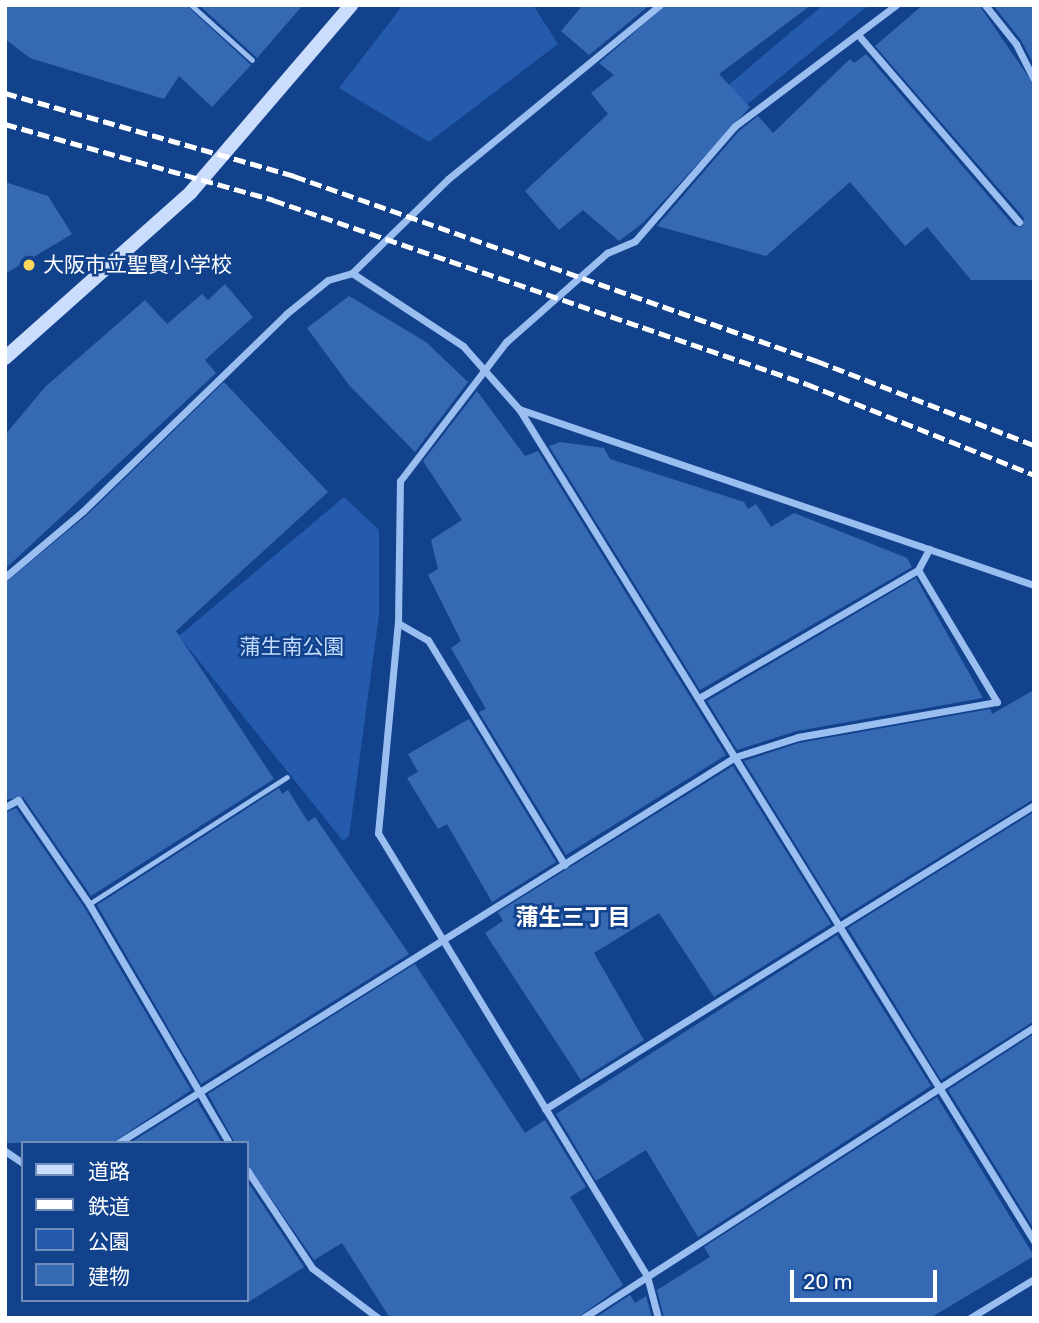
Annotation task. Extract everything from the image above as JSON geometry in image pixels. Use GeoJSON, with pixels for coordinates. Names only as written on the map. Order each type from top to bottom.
{"type":"FeatureCollection","features":[{"type":"Feature","properties":{"kind":"street"},"geometry":{"type":"LineString","coordinates":[[5,358],[191,192],[351,5]]}},
{"type":"Feature","properties":{"kind":"street"},"geometry":{"type":"LineString","coordinates":[[5,577],[83,511],[286,314],[328,280],[352,273],[449,179],[660,5]]}},
{"type":"Feature","properties":{"kind":"street"},"geometry":{"type":"LineString","coordinates":[[658,1318],[647,1276],[378,832],[398,623],[400,481],[484,375],[506,342],[607,253],[635,241],[736,125],[860,37],[895,5]]}},
{"type":"Feature","properties":{"kind":"street"},"geometry":{"type":"LineString","coordinates":[[985,5],[1016,44],[1034,79]]}},
{"type":"Feature","properties":{"kind":"street"},"geometry":{"type":"LineString","coordinates":[[860,37],[1019,222]]}},
{"type":"Feature","properties":{"kind":"street"},"geometry":{"type":"LineString","coordinates":[[352,273],[463,346],[484,375],[519,409],[1034,1241]]}},
{"type":"Feature","properties":{"kind":"street"},"geometry":{"type":"LineString","coordinates":[[519,409],[1034,585]]}},
{"type":"Feature","properties":{"kind":"street"},"geometry":{"type":"LineString","coordinates":[[699,698],[918,570],[929,550]]}},
{"type":"Feature","properties":{"kind":"street"},"geometry":{"type":"LineString","coordinates":[[121,1141],[444,943],[735,757],[798,737],[997,702],[918,570]]}},
{"type":"Feature","properties":{"kind":"street"},"geometry":{"type":"LineString","coordinates":[[398,623],[428,640],[565,865]]}},
{"type":"Feature","properties":{"kind":"street"},"geometry":{"type":"LineString","coordinates":[[5,807],[18,800],[89,904],[196,1093],[228,1141]]}},
{"type":"Feature","properties":{"kind":"street"},"geometry":{"type":"LineString","coordinates":[[545,1109],[838,923],[1034,804]]}},
{"type":"Feature","properties":{"kind":"street"},"geometry":{"type":"LineString","coordinates":[[583,1318],[937,1087],[1034,1027]]}},
{"type":"Feature","properties":{"kind":"street"},"geometry":{"type":"LineString","coordinates":[[5,1152],[21,1162]]}},
{"type":"Feature","properties":{"kind":"street"},"geometry":{"type":"LineString","coordinates":[[248,1172],[312,1268],[378,1318]]}},
{"type":"Feature","properties":{"kind":"street"},"geometry":{"type":"LineString","coordinates":[[970,1318],[1034,1279]]}},
{"type":"Feature","properties":{"kind":"lane"},"geometry":{"type":"LineString","coordinates":[[191,5],[251,60]]}},
{"type":"Feature","properties":{"kind":"lane"},"geometry":{"type":"LineString","coordinates":[[89,904],[287,777]]}},
{"type":"Feature","properties":{"kind":"green space"},"geometry":{"type":"Polygon","coordinates":[[[403,5],[533,5],[558,44],[429,142],[339,88],[403,5]]]}},
{"type":"Feature","properties":{"kind":"green space"},"geometry":{"type":"Polygon","coordinates":[[[823,5],[869,5],[735,114],[719,93],[823,5]]]}},
{"type":"Feature","properties":{"kind":"green space","name":"蒲生南公園"},"geometry":{"type":"Polygon","coordinates":[[[344,497],[379,530],[379,615],[349,836],[343,841],[179,636],[344,497]]]}},
{"type":"Feature","properties":{"kind":"building"},"geometry":{"type":"Polygon","coordinates":[[[5,5],[186,5],[251,65],[212,107],[179,76],[164,99],[30,58],[5,39],[5,5]]]}},
{"type":"Feature","properties":{"kind":"building"},"geometry":{"type":"Polygon","coordinates":[[[199,5],[303,5],[257,58],[199,5]]]}},
{"type":"Feature","properties":{"kind":"building"},"geometry":{"type":"Polygon","coordinates":[[[583,5],[650,5],[589,55],[561,31],[583,5]]]}},
{"type":"Feature","properties":{"kind":"building"},"geometry":{"type":"Polygon","coordinates":[[[666,5],[811,5],[719,74],[750,107],[644,222],[619,241],[583,210],[559,230],[525,191],[608,114],[591,93],[614,75],[599,63],[666,5]]]}},
{"type":"Feature","properties":{"kind":"building"},"geometry":{"type":"Polygon","coordinates":[[[923,5],[979,5],[1034,85],[1034,280],[971,280],[927,227],[905,246],[850,182],[766,256],[657,226],[739,131],[758,116],[773,133],[850,59],[854,63],[866,54],[1014,226],[1022,227],[1024,218],[875,46],[923,5]]]}},
{"type":"Feature","properties":{"kind":"building"},"geometry":{"type":"Polygon","coordinates":[[[993,5],[1034,5],[1034,65],[1021,40],[993,5]]]}},
{"type":"Feature","properties":{"kind":"building"},"geometry":{"type":"Polygon","coordinates":[[[5,182],[48,196],[72,234],[5,274],[5,182]]]}},
{"type":"Feature","properties":{"kind":"building"},"geometry":{"type":"Polygon","coordinates":[[[225,284],[253,317],[205,360],[216,373],[5,569],[5,435],[45,387],[145,300],[167,324],[202,294],[208,300],[225,284]]]}},
{"type":"Feature","properties":{"kind":"building"},"geometry":{"type":"Polygon","coordinates":[[[349,296],[426,342],[468,382],[415,452],[349,385],[307,328],[349,296]]]}},
{"type":"Feature","properties":{"kind":"building"},"geometry":{"type":"Polygon","coordinates":[[[224,382],[328,492],[176,631],[274,779],[91,896],[23,797],[5,800],[5,583],[87,515],[224,382]]]}},
{"type":"Feature","properties":{"kind":"building"},"geometry":{"type":"Polygon","coordinates":[[[477,391],[525,456],[538,451],[726,755],[566,855],[479,712],[486,709],[451,648],[461,641],[428,575],[438,569],[431,540],[462,520],[423,461],[477,391]]]}},
{"type":"Feature","properties":{"kind":"building"},"geometry":{"type":"Polygon","coordinates":[[[560,442],[604,448],[610,459],[744,502],[748,509],[756,504],[771,527],[794,513],[907,558],[912,567],[700,690],[549,446],[560,442]]]}},
{"type":"Feature","properties":{"kind":"building"},"geometry":{"type":"Polygon","coordinates":[[[916,578],[983,698],[797,731],[737,750],[707,701],[916,578]]]}},
{"type":"Feature","properties":{"kind":"building"},"geometry":{"type":"Polygon","coordinates":[[[1034,690],[1034,799],[841,918],[744,761],[799,743],[990,709],[992,714],[1034,690]]]}},
{"type":"Feature","properties":{"kind":"building"},"geometry":{"type":"Polygon","coordinates":[[[469,719],[556,862],[492,902],[447,824],[438,829],[407,778],[418,772],[408,754],[469,719]]]}},
{"type":"Feature","properties":{"kind":"building"},"geometry":{"type":"Polygon","coordinates":[[[733,766],[831,924],[714,997],[659,913],[594,953],[644,1040],[581,1080],[485,933],[503,921],[498,912],[733,766]]]}},
{"type":"Feature","properties":{"kind":"building"},"geometry":{"type":"Polygon","coordinates":[[[279,788],[282,794],[288,790],[308,822],[315,817],[409,954],[201,1084],[97,905],[279,788]]]}},
{"type":"Feature","properties":{"kind":"building"},"geometry":{"type":"Polygon","coordinates":[[[16,808],[84,907],[191,1090],[115,1141],[5,1143],[5,813],[16,808]]]}},
{"type":"Feature","properties":{"kind":"building"},"geometry":{"type":"Polygon","coordinates":[[[1034,812],[1034,1021],[941,1080],[848,928],[1034,812]]]}},
{"type":"Feature","properties":{"kind":"building"},"geometry":{"type":"Polygon","coordinates":[[[837,935],[931,1086],[698,1237],[646,1150],[596,1181],[556,1114],[837,935]]]}},
{"type":"Feature","properties":{"kind":"building"},"geometry":{"type":"Polygon","coordinates":[[[415,964],[525,1133],[545,1120],[586,1187],[570,1197],[623,1285],[577,1318],[390,1318],[342,1243],[314,1260],[248,1165],[248,1141],[234,1141],[208,1094],[415,964]]]}},
{"type":"Feature","properties":{"kind":"building"},"geometry":{"type":"Polygon","coordinates":[[[1034,1034],[1034,1229],[948,1090],[1034,1034]]]}},
{"type":"Feature","properties":{"kind":"building"},"geometry":{"type":"Polygon","coordinates":[[[937,1097],[1034,1256],[930,1318],[664,1318],[657,1290],[710,1257],[704,1247],[937,1097]]]}},
{"type":"Feature","properties":{"kind":"building"},"geometry":{"type":"Polygon","coordinates":[[[197,1101],[221,1141],[133,1141],[197,1101]]]}},
{"type":"Feature","properties":{"kind":"building"},"geometry":{"type":"Polygon","coordinates":[[[248,1183],[304,1267],[248,1302],[248,1183]]]}},
{"type":"Feature","properties":{"kind":"building"},"geometry":{"type":"Polygon","coordinates":[[[630,1295],[635,1303],[646,1296],[652,1318],[595,1318],[630,1295]]]}},
{"type":"Feature","properties":{"kind":"railway"},"geometry":{"type":"LineString","coordinates":[[5,93],[294,176],[817,361],[1034,445]]}},
{"type":"Feature","properties":{"kind":"railway"},"geometry":{"type":"LineString","coordinates":[[5,124],[273,200],[807,384],[1034,475]]}},
{"type":"Feature","properties":{"kind":"place","name":"大阪市立聖賢小学校"},"geometry":{"type":"Point","coordinates":[29,265]}},
{"type":"Feature","properties":{"kind":"district","name":"蒲生三丁目"},"geometry":{"type":"Point","coordinates":[573,917]}}]}
